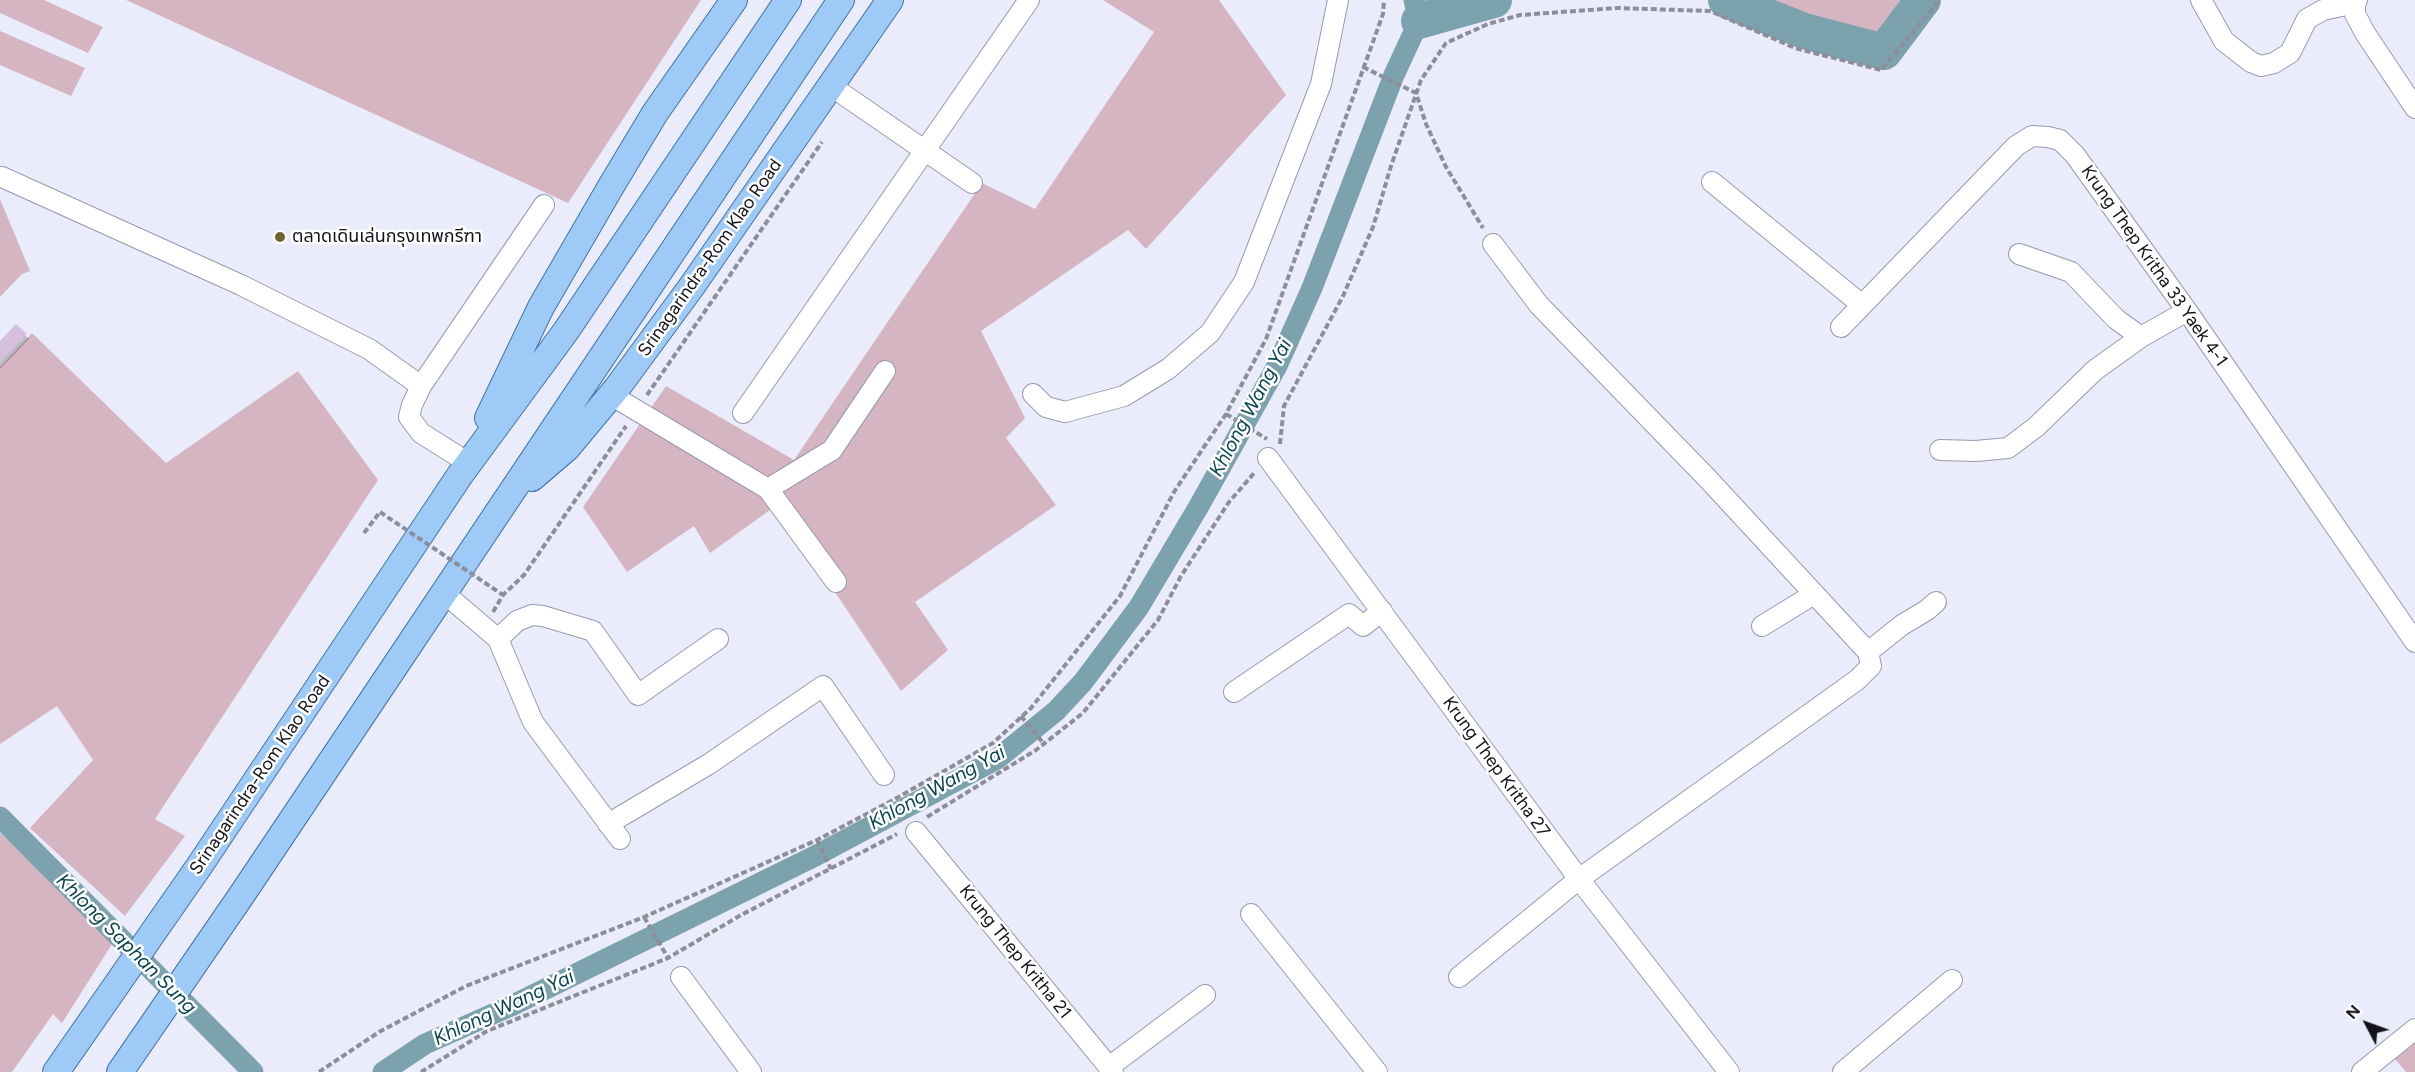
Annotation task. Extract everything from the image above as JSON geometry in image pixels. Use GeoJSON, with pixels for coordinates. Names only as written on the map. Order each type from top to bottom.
{"type":"FeatureCollection","features":[{"type":"Feature","properties":{"kind":"main road","name":"Srinagarindra-Rom Klao Road"},"geometry":{"type":"LineString","coordinates":[[464,469],[541,307],[655,113],[734,0]]}},
{"type":"Feature","properties":{"kind":"main road","name":"Srinagarindra-Rom Klao Road"},"geometry":{"type":"LineString","coordinates":[[61,1064],[200,865],[464,469],[566,331],[788,0]]}},
{"type":"Feature","properties":{"kind":"main road","name":"Srinagarindra-Rom Klao Road"},"geometry":{"type":"LineString","coordinates":[[509,498],[567,448],[611,395],[698,276],[890,0]]}},
{"type":"Feature","properties":{"kind":"main road","name":"Srinagarindra-Rom Klao Road"},"geometry":{"type":"LineString","coordinates":[[120,1072],[509,498],[835,10]]}},
{"type":"Feature","properties":{"kind":"street"},"geometry":{"type":"LineString","coordinates":[[743,414],[1029,0]]}},
{"type":"Feature","properties":{"kind":"street"},"geometry":{"type":"LineString","coordinates":[[1033,394],[1046,407],[1065,411],[1124,396],[1168,369],[1210,333],[1244,282],[1322,84],[1338,0]]}},
{"type":"Feature","properties":{"kind":"street"},"geometry":{"type":"LineString","coordinates":[[2201,0],[2224,41],[2251,62],[2261,66],[2274,63],[2290,53],[2307,19],[2323,10],[2356,2],[2355,14],[2415,108]]}},
{"type":"Feature","properties":{"kind":"street"},"geometry":{"type":"LineString","coordinates":[[831,86],[972,183]]}},
{"type":"Feature","properties":{"kind":"street","name":"Krung Thep Kritha 33 Yaek 4-1"},"geometry":{"type":"LineString","coordinates":[[1841,327],[2016,146],[2032,136],[2060,140],[2075,155],[2187,311],[2415,642]]}},
{"type":"Feature","properties":{"kind":"street"},"geometry":{"type":"LineString","coordinates":[[2,177],[277,303],[369,349],[421,386]]}},
{"type":"Feature","properties":{"kind":"street"},"geometry":{"type":"LineString","coordinates":[[1712,182],[1862,305]]}},
{"type":"Feature","properties":{"kind":"street"},"geometry":{"type":"LineString","coordinates":[[464,469],[421,433],[409,417],[421,386],[544,205]]}},
{"type":"Feature","properties":{"kind":"street"},"geometry":{"type":"LineString","coordinates":[[1459,977],[1578,879],[1857,680],[1871,666],[1868,652],[1700,471],[1539,305],[1493,244]]}},
{"type":"Feature","properties":{"kind":"street"},"geometry":{"type":"LineString","coordinates":[[2019,254],[2071,272],[2116,319],[2141,337]]}},
{"type":"Feature","properties":{"kind":"street"},"geometry":{"type":"LineString","coordinates":[[1940,450],[1976,451],[2008,448],[2037,427],[2095,370],[2141,337],[2187,311]]}},
{"type":"Feature","properties":{"kind":"street"},"geometry":{"type":"LineString","coordinates":[[768,489],[832,450],[885,371]]}},
{"type":"Feature","properties":{"kind":"street"},"geometry":{"type":"LineString","coordinates":[[611,395],[768,489],[836,582]]}},
{"type":"Feature","properties":{"kind":"street","name":"Krung Thep Kritha 27"},"geometry":{"type":"LineString","coordinates":[[1268,458],[1578,879],[1729,1072]]}},
{"type":"Feature","properties":{"kind":"street"},"geometry":{"type":"LineString","coordinates":[[444,593],[498,639],[533,722],[614,831],[823,686],[884,775]]}},
{"type":"Feature","properties":{"kind":"street"},"geometry":{"type":"LineString","coordinates":[[1762,626],[1814,594]]}},
{"type":"Feature","properties":{"kind":"street"},"geometry":{"type":"LineString","coordinates":[[1868,652],[1936,602]]}},
{"type":"Feature","properties":{"kind":"street"},"geometry":{"type":"LineString","coordinates":[[1234,692],[1349,614],[1363,626],[1382,612]]}},
{"type":"Feature","properties":{"kind":"street"},"geometry":{"type":"LineString","coordinates":[[498,639],[518,621],[532,615],[543,616],[593,631],[638,695],[718,639]]}},
{"type":"Feature","properties":{"kind":"street","name":"Krung Thep Kritha 21"},"geometry":{"type":"LineString","coordinates":[[913,828],[1111,1070]]}},
{"type":"Feature","properties":{"kind":"street"},"geometry":{"type":"LineString","coordinates":[[1251,914],[1377,1072]]}},
{"type":"Feature","properties":{"kind":"street"},"geometry":{"type":"LineString","coordinates":[[678,972],[751,1072]]}},
{"type":"Feature","properties":{"kind":"street"},"geometry":{"type":"LineString","coordinates":[[1843,1072],[1952,980]]}},
{"type":"Feature","properties":{"kind":"street"},"geometry":{"type":"LineString","coordinates":[[1111,1070],[1205,995]]}},
{"type":"Feature","properties":{"kind":"street"},"geometry":{"type":"LineString","coordinates":[[2362,1072],[2385,1065],[2415,1029]]}},
{"type":"Feature","properties":{"kind":"path"},"geometry":{"type":"LineString","coordinates":[[319,1072],[379,1032],[466,986],[644,917],[817,840],[993,743],[1031,708],[1120,596],[1174,492],[1226,414],[1266,339],[1383,14],[1384,0]]}},
{"type":"Feature","properties":{"kind":"path"},"geometry":{"type":"LineString","coordinates":[[1226,414],[1279,446],[1284,406],[1343,296],[1373,227],[1391,166],[1421,80],[1446,43],[1488,24],[1520,15],[1617,8],[1710,11],[1795,48],[1881,70],[1940,0]]}},
{"type":"Feature","properties":{"kind":"path"},"geometry":{"type":"LineString","coordinates":[[1363,67],[1416,93],[1426,124],[1446,166],[1493,244]]}},
{"type":"Feature","properties":{"kind":"path"},"geometry":{"type":"LineString","coordinates":[[641,404],[824,138]]}},
{"type":"Feature","properties":{"kind":"path"},"geometry":{"type":"LineString","coordinates":[[493,612],[503,595],[524,575],[627,424]]}},
{"type":"Feature","properties":{"kind":"path"},"geometry":{"type":"LineString","coordinates":[[421,1072],[487,1032],[668,958],[741,915],[913,828],[1044,744],[1083,713],[1148,633],[1158,620],[1181,576],[1229,502],[1268,458]]}},
{"type":"Feature","properties":{"kind":"path"},"geometry":{"type":"LineString","coordinates":[[364,533],[380,512],[503,595]]}},
{"type":"Feature","properties":{"kind":"path"},"geometry":{"type":"LineString","coordinates":[[1021,717],[1044,744]]}},
{"type":"Feature","properties":{"kind":"path"},"geometry":{"type":"LineString","coordinates":[[817,840],[831,869]]}},
{"type":"Feature","properties":{"kind":"path"},"geometry":{"type":"LineString","coordinates":[[644,917],[678,972]]}},
{"type":"Feature","properties":{"kind":"shaded area"},"geometry":{"type":"Polygon","coordinates":[[[0,0],[44,0],[103,27],[88,53],[0,13],[0,0]]]}},
{"type":"Feature","properties":{"kind":"shaded area"},"geometry":{"type":"Polygon","coordinates":[[[126,0],[701,0],[568,203],[126,0]]]}},
{"type":"Feature","properties":{"kind":"shaded area"},"geometry":{"type":"Polygon","coordinates":[[[1103,0],[1219,0],[1286,95],[1146,249],[1128,230],[981,331],[1025,418],[1006,438],[1056,505],[915,602],[948,650],[901,691],[777,505],[710,553],[694,526],[627,572],[583,507],[666,386],[794,460],[982,183],[1035,209],[1154,32],[1103,0]]]}},
{"type":"Feature","properties":{"kind":"shaded area"},"geometry":{"type":"Polygon","coordinates":[[[1766,0],[1914,0],[1890,31],[1876,42],[1766,0]]]}},
{"type":"Feature","properties":{"kind":"shaded area"},"geometry":{"type":"Polygon","coordinates":[[[0,31],[85,68],[71,96],[0,65],[0,31]]]}},
{"type":"Feature","properties":{"kind":"shaded area"},"geometry":{"type":"Polygon","coordinates":[[[0,199],[30,271],[22,274],[0,297],[0,199]]]}},
{"type":"Feature","properties":{"kind":"shaded area"},"geometry":{"type":"Polygon","coordinates":[[[32,333],[166,463],[298,371],[378,480],[155,819],[185,836],[125,916],[30,828],[93,760],[57,706],[0,744],[0,367],[32,333]]]}},
{"type":"Feature","properties":{"kind":"shaded area"},"geometry":{"type":"Polygon","coordinates":[[[0,833],[38,866],[114,941],[62,1023],[53,1014],[12,1072],[0,1072],[0,833]]]}},
{"type":"Feature","properties":{"kind":"shaded area"},"geometry":{"type":"Polygon","coordinates":[[[2415,1043],[2415,1072],[2406,1072],[2395,1059],[2415,1043]]]}},
{"type":"Feature","properties":{"kind":"building"},"geometry":{"type":"Polygon","coordinates":[[[16,324],[27,334],[0,362],[0,341],[16,324]]]}},
{"type":"Feature","properties":{"kind":"waterway","name":"Khlong Wang Yai"},"geometry":{"type":"LineString","coordinates":[[383,1072],[425,1044],[511,1006],[817,855],[997,759],[1056,711],[1083,682],[1139,607],[1199,506],[1277,366],[1312,288],[1394,75],[1419,21],[1414,0]]}},
{"type":"Feature","properties":{"kind":"waterway"},"geometry":{"type":"LineString","coordinates":[[1419,21],[1494,0]]}},
{"type":"Feature","properties":{"kind":"waterway"},"geometry":{"type":"LineString","coordinates":[[1726,0],[1804,31],[1884,52],[1923,0]]}},
{"type":"Feature","properties":{"kind":"waterway","name":"Khlong Saphan Sung"},"geometry":{"type":"LineString","coordinates":[[0,817],[253,1072]]}},
{"type":"Feature","properties":{"kind":"place","name":"ตลาดเดินเล่นกรุงเทพกรีฑา"},"geometry":{"type":"Point","coordinates":[280,237]}}]}
